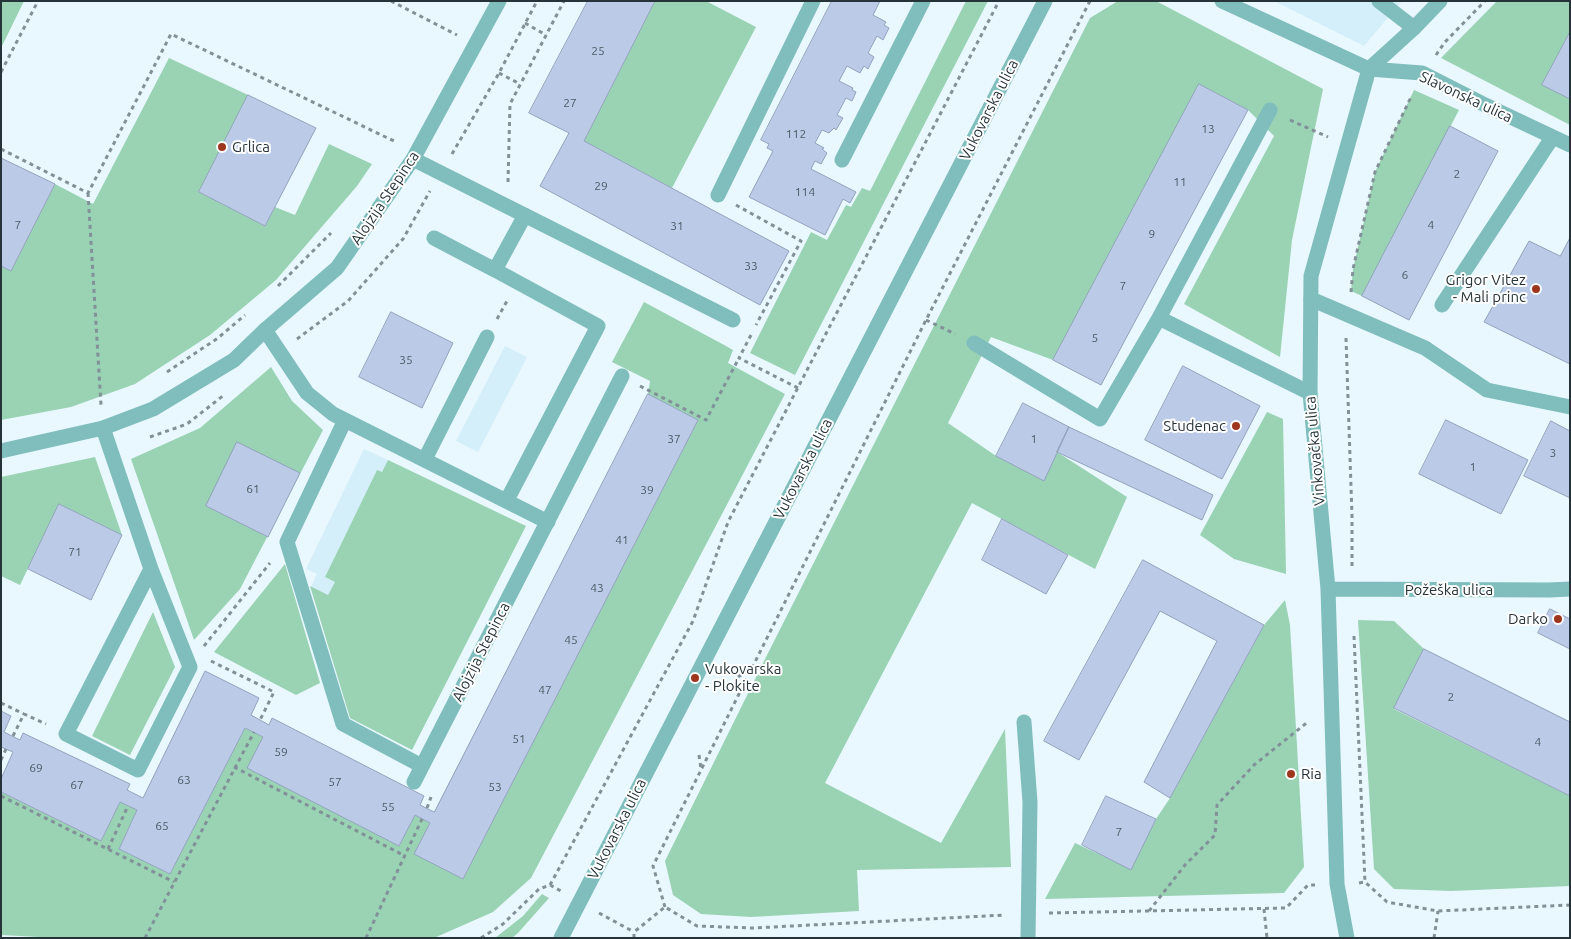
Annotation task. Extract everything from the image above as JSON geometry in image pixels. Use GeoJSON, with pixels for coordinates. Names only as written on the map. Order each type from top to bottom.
{"type":"FeatureCollection","features":[{"type":"Feature","properties":{"kind":"street","name":"Alojzija Stepinca"},"geometry":{"type":"LineString","coordinates":[[1,451],[103,428],[153,409],[234,360],[337,268],[413,158],[499,1]]}},
{"type":"Feature","properties":{"kind":"street"},"geometry":{"type":"LineString","coordinates":[[718,195],[813,1]]}},
{"type":"Feature","properties":{"kind":"street"},"geometry":{"type":"LineString","coordinates":[[842,160],[923,1]]}},
{"type":"Feature","properties":{"kind":"street","name":"Vukovarska ulica"},"geometry":{"type":"LineString","coordinates":[[561,938],[1045,1]]}},
{"type":"Feature","properties":{"kind":"street","name":"Slavonska ulica"},"geometry":{"type":"LineString","coordinates":[[1222,1],[1369,69],[1422,73],[1570,146]]}},
{"type":"Feature","properties":{"kind":"street"},"geometry":{"type":"LineString","coordinates":[[1379,1],[1414,28]]}},
{"type":"Feature","properties":{"kind":"street"},"geometry":{"type":"LineString","coordinates":[[1369,69],[1414,28],[1440,1]]}},
{"type":"Feature","properties":{"kind":"street","name":"Vinkovačka ulica"},"geometry":{"type":"LineString","coordinates":[[1347,938],[1337,884],[1328,589],[1310,393],[1311,276],[1346,145],[1369,69]]}},
{"type":"Feature","properties":{"kind":"street"},"geometry":{"type":"LineString","coordinates":[[974,343],[1100,418],[1159,318],[1270,110]]}},
{"type":"Feature","properties":{"kind":"street"},"geometry":{"type":"LineString","coordinates":[[1442,304],[1552,138]]}},
{"type":"Feature","properties":{"kind":"street"},"geometry":{"type":"LineString","coordinates":[[413,158],[732,320]]}},
{"type":"Feature","properties":{"kind":"street"},"geometry":{"type":"LineString","coordinates":[[495,270],[525,215]]}},
{"type":"Feature","properties":{"kind":"street"},"geometry":{"type":"LineString","coordinates":[[434,238],[598,326],[508,500]]}},
{"type":"Feature","properties":{"kind":"street"},"geometry":{"type":"LineString","coordinates":[[1311,299],[1425,348],[1487,390],[1570,407]]}},
{"type":"Feature","properties":{"kind":"street"},"geometry":{"type":"LineString","coordinates":[[1159,318],[1310,393]]}},
{"type":"Feature","properties":{"kind":"street"},"geometry":{"type":"LineString","coordinates":[[266,330],[307,393],[333,414],[508,500],[548,522]]}},
{"type":"Feature","properties":{"kind":"street"},"geometry":{"type":"LineString","coordinates":[[425,459],[487,337]]}},
{"type":"Feature","properties":{"kind":"street","name":"Alojzija Stepinca"},"geometry":{"type":"LineString","coordinates":[[414,782],[622,376]]}},
{"type":"Feature","properties":{"kind":"street"},"geometry":{"type":"LineString","coordinates":[[345,420],[287,542],[342,724],[422,766]]}},
{"type":"Feature","properties":{"kind":"street"},"geometry":{"type":"LineString","coordinates":[[103,428],[151,568],[190,667],[138,770],[66,734],[151,568]]}},
{"type":"Feature","properties":{"kind":"street","name":"Požeška ulica"},"geometry":{"type":"LineString","coordinates":[[1328,589],[1570,589]]}},
{"type":"Feature","properties":{"kind":"street"},"geometry":{"type":"LineString","coordinates":[[1024,722],[1030,802],[1028,938]]}},
{"type":"Feature","properties":{"kind":"path"},"geometry":{"type":"LineString","coordinates":[[1,72],[38,1]]}},
{"type":"Feature","properties":{"kind":"path"},"geometry":{"type":"LineString","coordinates":[[391,1],[476,44]]}},
{"type":"Feature","properties":{"kind":"path"},"geometry":{"type":"LineString","coordinates":[[442,172],[537,1]]}},
{"type":"Feature","properties":{"kind":"path"},"geometry":{"type":"LineString","coordinates":[[508,206],[510,104],[564,1]]}},
{"type":"Feature","properties":{"kind":"path"},"geometry":{"type":"LineString","coordinates":[[550,885],[693,621],[728,522],[999,1]]}},
{"type":"Feature","properties":{"kind":"path"},"geometry":{"type":"LineString","coordinates":[[1090,1],[926,320],[653,866],[665,907],[697,926],[753,928],[1028,914],[1286,908],[1308,885],[1365,882]]}},
{"type":"Feature","properties":{"kind":"path"},"geometry":{"type":"LineString","coordinates":[[1352,590],[1352,516],[1346,340],[1353,269],[1375,172],[1422,73],[1445,42],[1486,1]]}},
{"type":"Feature","properties":{"kind":"path"},"geometry":{"type":"LineString","coordinates":[[525,23],[546,35]]}},
{"type":"Feature","properties":{"kind":"path"},"geometry":{"type":"LineString","coordinates":[[103,428],[88,193],[171,34],[396,142]]}},
{"type":"Feature","properties":{"kind":"path"},"geometry":{"type":"LineString","coordinates":[[452,41],[455,34]]}},
{"type":"Feature","properties":{"kind":"path"},"geometry":{"type":"LineString","coordinates":[[499,72],[520,84]]}},
{"type":"Feature","properties":{"kind":"path"},"geometry":{"type":"LineString","coordinates":[[1270,110],[1346,145]]}},
{"type":"Feature","properties":{"kind":"path"},"geometry":{"type":"LineString","coordinates":[[392,149],[400,134]]}},
{"type":"Feature","properties":{"kind":"path"},"geometry":{"type":"LineString","coordinates":[[1,149],[88,193]]}},
{"type":"Feature","properties":{"kind":"path"},"geometry":{"type":"LineString","coordinates":[[650,390],[706,420],[801,241],[718,195]]}},
{"type":"Feature","properties":{"kind":"path"},"geometry":{"type":"LineString","coordinates":[[273,291],[332,232]]}},
{"type":"Feature","properties":{"kind":"path"},"geometry":{"type":"LineString","coordinates":[[487,337],[517,283]]}},
{"type":"Feature","properties":{"kind":"path"},"geometry":{"type":"LineString","coordinates":[[162,375],[218,338],[246,314]]}},
{"type":"Feature","properties":{"kind":"path"},"geometry":{"type":"LineString","coordinates":[[926,320],[974,343]]}},
{"type":"Feature","properties":{"kind":"path"},"geometry":{"type":"LineString","coordinates":[[739,358],[798,388]]}},
{"type":"Feature","properties":{"kind":"path"},"geometry":{"type":"LineString","coordinates":[[96,405],[110,400]]}},
{"type":"Feature","properties":{"kind":"path"},"geometry":{"type":"LineString","coordinates":[[209,640],[287,542]]}},
{"type":"Feature","properties":{"kind":"path"},"geometry":{"type":"LineString","coordinates":[[1354,629],[1365,882],[1387,902],[1438,911],[1570,906]]}},
{"type":"Feature","properties":{"kind":"path"},"geometry":{"type":"LineString","coordinates":[[190,667],[198,654],[274,692],[260,720]]}},
{"type":"Feature","properties":{"kind":"path"},"geometry":{"type":"LineString","coordinates":[[738,677],[752,667]]}},
{"type":"Feature","properties":{"kind":"path"},"geometry":{"type":"LineString","coordinates":[[1,703],[66,734]]}},
{"type":"Feature","properties":{"kind":"path"},"geometry":{"type":"LineString","coordinates":[[1149,911],[1185,865],[1215,835],[1217,805],[1254,765],[1331,704]]}},
{"type":"Feature","properties":{"kind":"path"},"geometry":{"type":"LineString","coordinates":[[13,736],[24,714]]}},
{"type":"Feature","properties":{"kind":"path"},"geometry":{"type":"LineString","coordinates":[[145,938],[254,732]]}},
{"type":"Feature","properties":{"kind":"path"},"geometry":{"type":"LineString","coordinates":[[1,760],[6,749]]}},
{"type":"Feature","properties":{"kind":"path"},"geometry":{"type":"LineString","coordinates":[[699,755],[701,769]]}},
{"type":"Feature","properties":{"kind":"path"},"geometry":{"type":"LineString","coordinates":[[234,767],[405,856]]}},
{"type":"Feature","properties":{"kind":"path"},"geometry":{"type":"LineString","coordinates":[[1,796],[174,882]]}},
{"type":"Feature","properties":{"kind":"path"},"geometry":{"type":"LineString","coordinates":[[108,850],[128,806]]}},
{"type":"Feature","properties":{"kind":"path"},"geometry":{"type":"LineString","coordinates":[[366,938],[422,819]]}},
{"type":"Feature","properties":{"kind":"path"},"geometry":{"type":"LineString","coordinates":[[634,938],[634,932],[665,907]]}},
{"type":"Feature","properties":{"kind":"path"},"geometry":{"type":"LineString","coordinates":[[1264,908],[1267,938]]}},
{"type":"Feature","properties":{"kind":"path"},"geometry":{"type":"LineString","coordinates":[[1434,938],[1438,911]]}},
{"type":"Feature","properties":{"kind":"shaded area"},"geometry":{"type":"Polygon","coordinates":[[[1274,1],[1402,1],[1364,46],[1274,1]]]}},
{"type":"Feature","properties":{"kind":"shaded area"},"geometry":{"type":"Polygon","coordinates":[[[505,346],[527,357],[478,452],[456,441],[505,346]]]}},
{"type":"Feature","properties":{"kind":"shaded area"},"geometry":{"type":"Polygon","coordinates":[[[364,449],[388,460],[382,473],[377,470],[325,577],[335,582],[328,595],[311,587],[317,574],[306,569],[364,449]]]}},
{"type":"Feature","properties":{"kind":"green space"},"geometry":{"type":"Polygon","coordinates":[[[1,1],[24,1],[1,48],[1,1]]]}},
{"type":"Feature","properties":{"kind":"green space"},"geometry":{"type":"Polygon","coordinates":[[[655,1],[706,1],[756,27],[672,188],[584,141],[655,1]]]}},
{"type":"Feature","properties":{"kind":"green space"},"geometry":{"type":"Polygon","coordinates":[[[966,1],[988,1],[795,375],[750,353],[811,232],[827,240],[846,205],[851,207],[862,188],[870,191],[966,1]]]}},
{"type":"Feature","properties":{"kind":"green space"},"geometry":{"type":"Polygon","coordinates":[[[1118,1],[1156,1],[1323,89],[1292,240],[1280,357],[1184,304],[1274,136],[1248,110],[1199,84],[1053,360],[991,337],[948,423],[996,456],[1043,480],[1057,452],[1127,497],[1095,569],[972,503],[825,783],[941,843],[1005,729],[1011,867],[857,870],[859,911],[751,917],[701,914],[673,895],[665,861],[768,653],[1090,18],[1118,1]]]}},
{"type":"Feature","properties":{"kind":"green space"},"geometry":{"type":"Polygon","coordinates":[[[1497,1],[1570,1],[1570,32],[1542,85],[1570,99],[1570,125],[1441,58],[1497,1]]]}},
{"type":"Feature","properties":{"kind":"green space"},"geometry":{"type":"Polygon","coordinates":[[[169,58],[248,95],[199,192],[265,226],[275,207],[295,215],[329,144],[372,164],[357,186],[276,280],[210,335],[135,384],[71,407],[1,420],[1,266],[11,271],[55,184],[93,204],[169,58]]]}},
{"type":"Feature","properties":{"kind":"green space"},"geometry":{"type":"Polygon","coordinates":[[[1414,90],[1459,110],[1362,296],[1351,291],[1353,269],[1375,172],[1414,90]]]}},
{"type":"Feature","properties":{"kind":"green space"},"geometry":{"type":"Polygon","coordinates":[[[644,302],[733,350],[728,363],[785,394],[531,878],[493,912],[434,938],[58,938],[1,935],[1,792],[101,841],[120,802],[137,810],[119,849],[170,874],[245,728],[263,737],[248,768],[399,846],[415,815],[430,823],[415,854],[463,879],[698,420],[648,394],[650,381],[612,362],[644,302]]]}},
{"type":"Feature","properties":{"kind":"green space"},"geometry":{"type":"Polygon","coordinates":[[[271,367],[292,401],[323,430],[240,589],[194,640],[131,459],[200,428],[271,367]]]}},
{"type":"Feature","properties":{"kind":"green space"},"geometry":{"type":"Polygon","coordinates":[[[1267,412],[1283,419],[1286,574],[1234,559],[1200,535],[1267,412]]]}},
{"type":"Feature","properties":{"kind":"green space"},"geometry":{"type":"Polygon","coordinates":[[[95,457],[122,535],[59,504],[20,585],[1,576],[1,477],[95,457]]]}},
{"type":"Feature","properties":{"kind":"green space"},"geometry":{"type":"Polygon","coordinates":[[[388,460],[526,526],[412,750],[350,718],[310,586],[328,595],[335,582],[325,577],[377,470],[382,472],[388,460]]]}},
{"type":"Feature","properties":{"kind":"green space"},"geometry":{"type":"Polygon","coordinates":[[[285,564],[320,683],[296,695],[214,652],[285,564]]]}},
{"type":"Feature","properties":{"kind":"green space"},"geometry":{"type":"Polygon","coordinates":[[[1285,600],[1290,625],[1304,867],[1284,893],[1045,899],[1075,843],[1131,869],[1156,819],[1170,798],[1264,625],[1285,600]]]}},
{"type":"Feature","properties":{"kind":"green space"},"geometry":{"type":"Polygon","coordinates":[[[153,612],[175,667],[130,755],[92,736],[153,612]]]}},
{"type":"Feature","properties":{"kind":"green space"},"geometry":{"type":"Polygon","coordinates":[[[1358,620],[1394,621],[1424,649],[1394,709],[1570,796],[1570,886],[1451,891],[1394,889],[1374,869],[1358,620]]]}},
{"type":"Feature","properties":{"kind":"green space"},"geometry":{"type":"Polygon","coordinates":[[[542,894],[549,898],[518,933],[512,938],[495,938],[523,916],[542,894]]]}},
{"type":"Feature","properties":{"kind":"building"},"geometry":{"type":"Polygon","coordinates":[[[588,1],[655,1],[584,141],[789,251],[760,305],[540,186],[569,133],[529,113],[588,1]]]}},
{"type":"Feature","properties":{"kind":"building"},"geometry":{"type":"Polygon","coordinates":[[[832,1],[880,1],[873,15],[886,22],[884,25],[889,28],[883,40],[877,36],[868,53],[874,57],[868,69],[864,66],[860,73],[847,66],[839,81],[853,88],[852,90],[856,92],[852,101],[846,98],[837,115],[843,118],[836,130],[834,128],[829,133],[822,130],[815,143],[824,148],[822,149],[827,153],[821,164],[815,161],[811,169],[856,192],[850,203],[843,199],[825,235],[749,197],[773,151],[767,148],[769,144],[761,140],[832,1]]]}},
{"type":"Feature","properties":{"kind":"building"},"geometry":{"type":"Polygon","coordinates":[[[1570,32],[1570,99],[1542,85],[1570,32]]]}},
{"type":"Feature","properties":{"kind":"building"},"geometry":{"type":"Polygon","coordinates":[[[1199,84],[1248,110],[1101,385],[1053,360],[1199,84]]]}},
{"type":"Feature","properties":{"kind":"building"},"geometry":{"type":"Polygon","coordinates":[[[248,95],[316,128],[265,226],[199,192],[248,95]]]}},
{"type":"Feature","properties":{"kind":"building"},"geometry":{"type":"Polygon","coordinates":[[[1450,126],[1498,151],[1409,320],[1362,296],[1450,126]]]}},
{"type":"Feature","properties":{"kind":"building"},"geometry":{"type":"Polygon","coordinates":[[[1,158],[55,184],[11,271],[1,266],[1,158]]]}},
{"type":"Feature","properties":{"kind":"building","name":"Grigor Vitez - Mali princ"},"geometry":{"type":"Polygon","coordinates":[[[1570,238],[1570,364],[1484,322],[1529,241],[1560,256],[1570,238]]]}},
{"type":"Feature","properties":{"kind":"building"},"geometry":{"type":"Polygon","coordinates":[[[391,312],[453,343],[422,408],[359,377],[391,312]]]}},
{"type":"Feature","properties":{"kind":"building"},"geometry":{"type":"Polygon","coordinates":[[[1183,366],[1260,406],[1222,479],[1145,440],[1183,366]]]}},
{"type":"Feature","properties":{"kind":"building"},"geometry":{"type":"Polygon","coordinates":[[[648,394],[698,420],[463,879],[414,854],[430,823],[415,815],[399,846],[247,768],[263,737],[245,728],[170,874],[119,849],[137,810],[120,802],[101,841],[1,792],[1,779],[13,752],[1,747],[1,711],[11,716],[4,732],[20,740],[23,733],[130,784],[127,790],[143,798],[205,671],[259,698],[251,715],[269,725],[272,718],[424,796],[420,805],[434,812],[648,394]]]}},
{"type":"Feature","properties":{"kind":"building"},"geometry":{"type":"Polygon","coordinates":[[[1023,403],[1069,427],[1044,481],[996,456],[1023,403]]]}},
{"type":"Feature","properties":{"kind":"building"},"geometry":{"type":"Polygon","coordinates":[[[1446,420],[1528,460],[1501,514],[1419,474],[1446,420]]]}},
{"type":"Feature","properties":{"kind":"building"},"geometry":{"type":"Polygon","coordinates":[[[1551,421],[1570,431],[1570,498],[1524,476],[1551,421]]]}},
{"type":"Feature","properties":{"kind":"building"},"geometry":{"type":"Polygon","coordinates":[[[1069,427],[1213,495],[1202,520],[1057,452],[1069,427]]]}},
{"type":"Feature","properties":{"kind":"building"},"geometry":{"type":"Polygon","coordinates":[[[237,442],[300,473],[268,537],[206,506],[237,442]]]}},
{"type":"Feature","properties":{"kind":"building"},"geometry":{"type":"Polygon","coordinates":[[[59,504],[122,535],[91,600],[28,569],[59,504]]]}},
{"type":"Feature","properties":{"kind":"building"},"geometry":{"type":"Polygon","coordinates":[[[1002,519],[1068,555],[1046,594],[982,560],[1002,519]]]}},
{"type":"Feature","properties":{"kind":"building"},"geometry":{"type":"Polygon","coordinates":[[[1143,560],[1264,625],[1170,798],[1144,782],[1217,641],[1160,611],[1079,760],[1044,741],[1143,560]]]}},
{"type":"Feature","properties":{"kind":"building"},"geometry":{"type":"Polygon","coordinates":[[[1550,609],[1570,619],[1570,649],[1538,633],[1550,609]]]}},
{"type":"Feature","properties":{"kind":"building"},"geometry":{"type":"Polygon","coordinates":[[[1424,649],[1570,722],[1570,796],[1394,708],[1424,649]]]}},
{"type":"Feature","properties":{"kind":"building"},"geometry":{"type":"Polygon","coordinates":[[[1106,796],[1156,819],[1131,870],[1082,845],[1106,796]]]}},
{"type":"Feature","properties":{"kind":"place","name":"Grlica"},"geometry":{"type":"Point","coordinates":[222,147]}},
{"type":"Feature","properties":{"kind":"place","name":"Grigor Vitez - Mali princ"},"geometry":{"type":"Point","coordinates":[1536,289]}},
{"type":"Feature","properties":{"kind":"place","name":"Studenac"},"geometry":{"type":"Point","coordinates":[1236,426]}},
{"type":"Feature","properties":{"kind":"place","name":"Darko"},"geometry":{"type":"Point","coordinates":[1558,619]}},
{"type":"Feature","properties":{"kind":"place","name":"Vukovarska - Plokite"},"geometry":{"type":"Point","coordinates":[695,678]}},
{"type":"Feature","properties":{"kind":"place","name":"Ria"},"geometry":{"type":"Point","coordinates":[1291,774]}}]}
